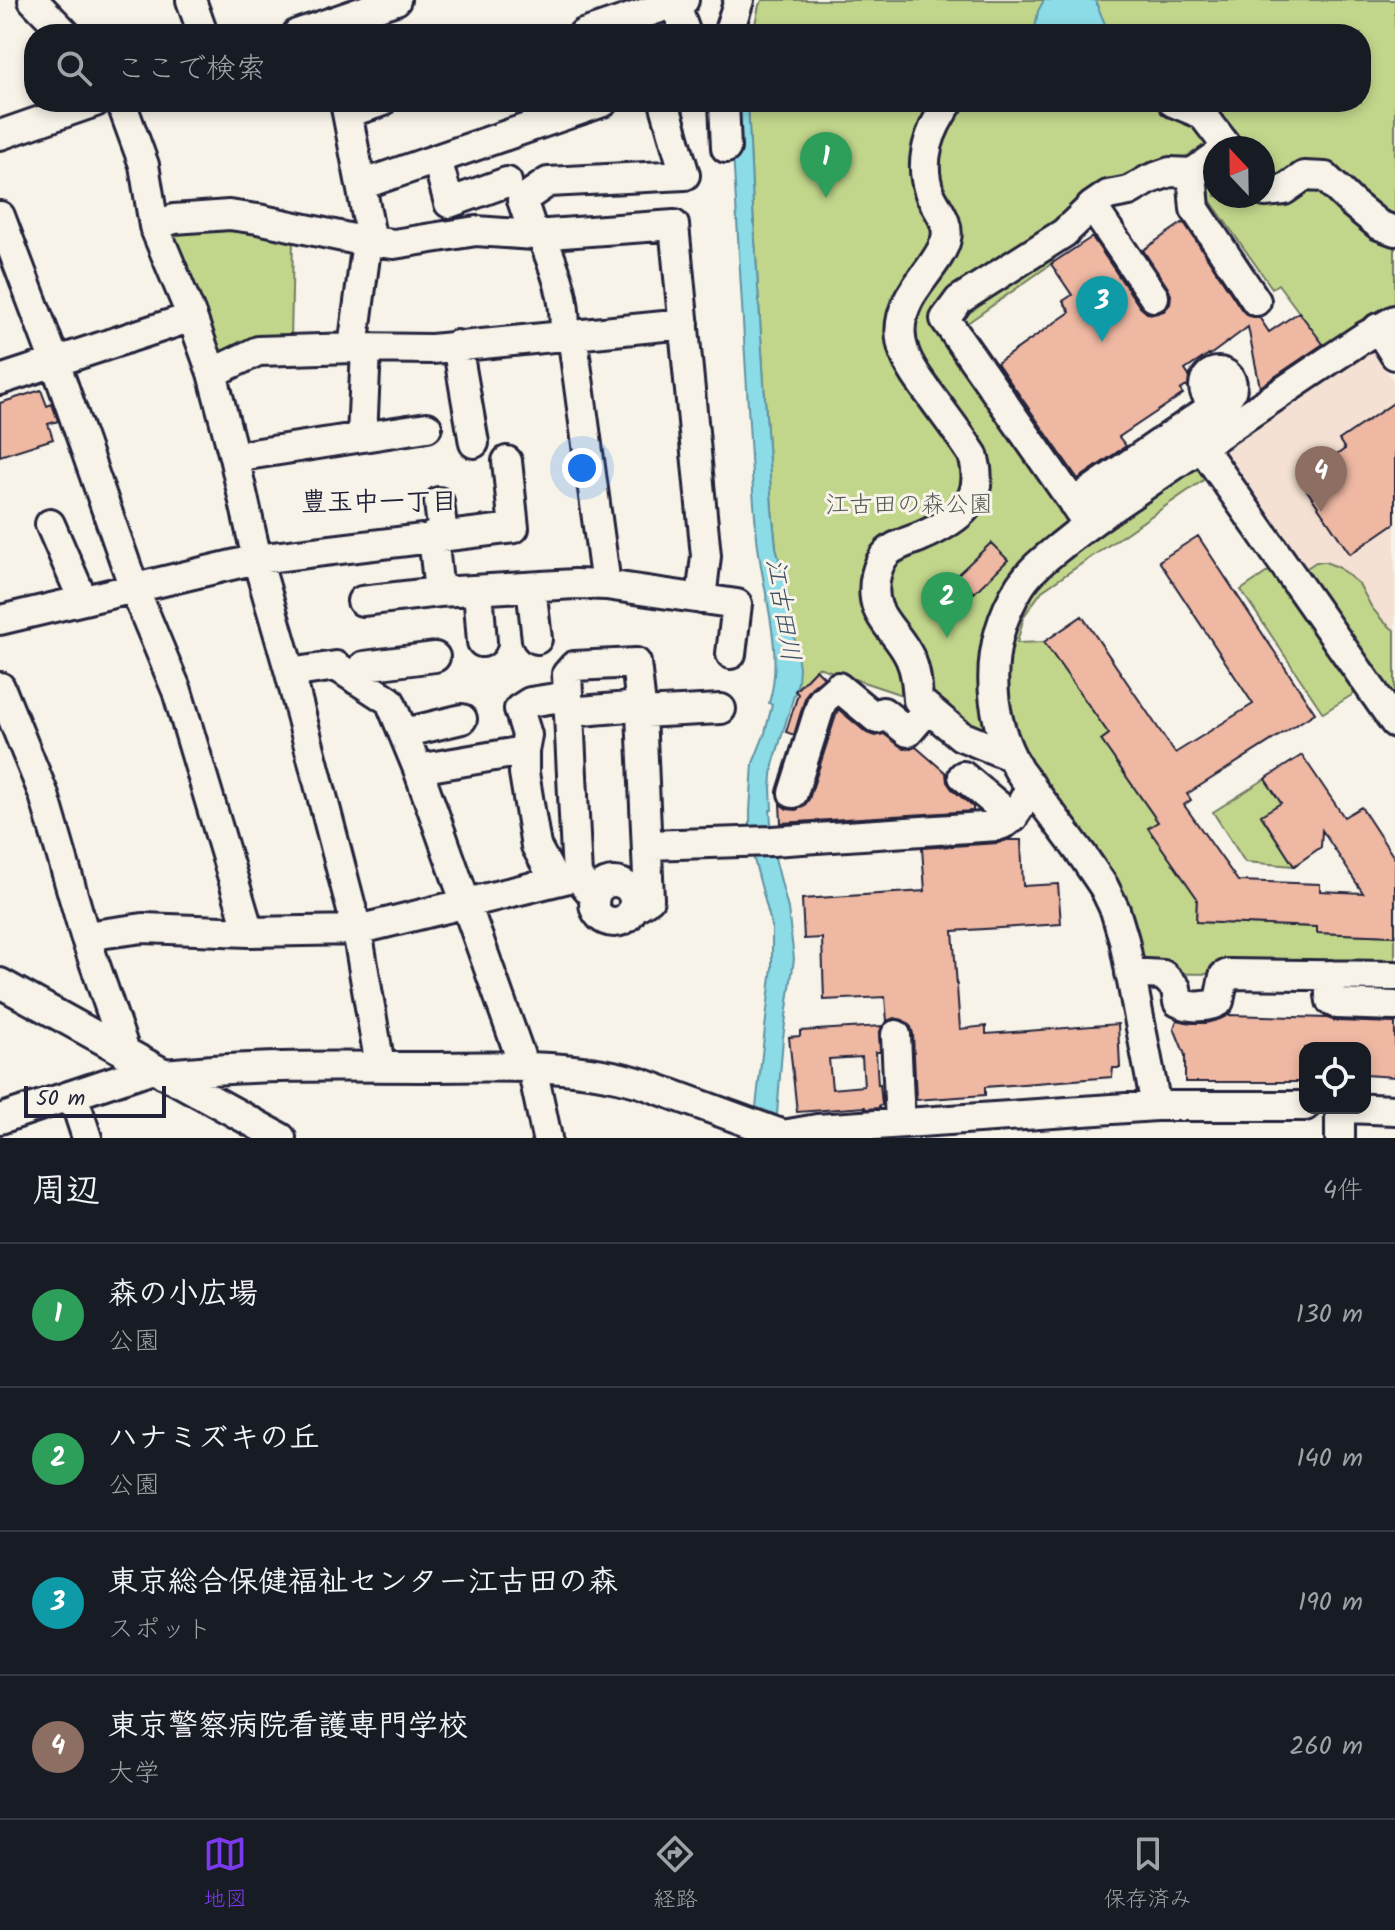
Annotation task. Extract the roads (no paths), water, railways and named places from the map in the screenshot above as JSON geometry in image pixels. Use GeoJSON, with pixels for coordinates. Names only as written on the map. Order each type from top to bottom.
{"type":"FeatureCollection","features":[{"type":"Feature","properties":{"kind":"street"},"geometry":{"type":"LineString","coordinates":[[33,0],[56,24]]}},
{"type":"Feature","properties":{"kind":"street"},"geometry":{"type":"LineString","coordinates":[[191,0],[199,24]]}},
{"type":"Feature","properties":{"kind":"street"},"geometry":{"type":"LineString","coordinates":[[329,19],[396,0]]}},
{"type":"Feature","properties":{"kind":"street"},"geometry":{"type":"LineString","coordinates":[[731,24],[739,0]]}},
{"type":"Feature","properties":{"kind":"street"},"geometry":{"type":"LineString","coordinates":[[613,24],[679,2],[684,24]]}},
{"type":"Feature","properties":{"kind":"street"},"geometry":{"type":"LineString","coordinates":[[0,135],[66,112]]}},
{"type":"Feature","properties":{"kind":"street"},"geometry":{"type":"LineString","coordinates":[[125,112],[144,165],[154,226],[212,373],[257,559],[357,930],[380,1066]]}},
{"type":"Feature","properties":{"kind":"street"},"geometry":{"type":"LineString","coordinates":[[347,112],[370,241],[360,349],[362,437]]}},
{"type":"Feature","properties":{"kind":"street"},"geometry":{"type":"LineString","coordinates":[[361,185],[574,112]]}},
{"type":"Feature","properties":{"kind":"street"},"geometry":{"type":"LineString","coordinates":[[437,159],[449,203],[548,182],[685,175],[667,112]]}},
{"type":"Feature","properties":{"kind":"street"},"geometry":{"type":"LineString","coordinates":[[724,112],[726,148]]}},
{"type":"Feature","properties":{"kind":"street"},"geometry":{"type":"LineString","coordinates":[[942,112],[929,139],[926,176],[930,194],[944,219],[947,238],[904,308],[901,330],[903,350],[910,368],[973,455],[977,469],[975,491],[963,512],[939,529],[888,551],[876,576],[876,602],[881,617],[908,654],[915,671],[918,700],[961,736],[1010,756]]}},
{"type":"Feature","properties":{"kind":"street"},"geometry":{"type":"LineString","coordinates":[[1197,112],[1219,136]]}},
{"type":"Feature","properties":{"kind":"street"},"geometry":{"type":"LineString","coordinates":[[493,140],[562,291],[606,585]]}},
{"type":"Feature","properties":{"kind":"street"},"geometry":{"type":"LineString","coordinates":[[945,319],[959,300],[1038,252],[1108,195],[1129,191],[1170,172],[1203,165]]}},
{"type":"Feature","properties":{"kind":"street"},"geometry":{"type":"LineString","coordinates":[[1203,170],[1195,209],[1256,301]]}},
{"type":"Feature","properties":{"kind":"street"},"geometry":{"type":"LineString","coordinates":[[1275,190],[1284,190],[1304,176],[1325,177],[1379,225],[1395,231]]}},
{"type":"Feature","properties":{"kind":"street"},"geometry":{"type":"LineString","coordinates":[[1092,206],[1154,297]]}},
{"type":"Feature","properties":{"kind":"street"},"geometry":{"type":"LineString","coordinates":[[154,226],[174,219],[229,215],[394,244],[476,231],[538,234],[674,225],[706,556],[701,599]]}},
{"type":"Feature","properties":{"kind":"street"},"geometry":{"type":"LineString","coordinates":[[0,216],[134,588],[177,691],[249,932]]}},
{"type":"Feature","properties":{"kind":"street"},"geometry":{"type":"LineString","coordinates":[[904,308],[945,319],[1081,514]]}},
{"type":"Feature","properties":{"kind":"street"},"geometry":{"type":"LineString","coordinates":[[0,380],[192,317]]}},
{"type":"Feature","properties":{"kind":"street"},"geometry":{"type":"LineString","coordinates":[[212,373],[258,351],[432,349],[684,324]]}},
{"type":"Feature","properties":{"kind":"street"},"geometry":{"type":"LineString","coordinates":[[1156,1106],[1115,910],[1104,887],[1010,756],[998,722],[993,694],[993,666],[999,633],[1014,596],[1081,514],[1212,423],[1386,324],[1395,355]]}},
{"type":"Feature","properties":{"kind":"street"},"geometry":{"type":"LineString","coordinates":[[457,345],[474,443]]}},
{"type":"Feature","properties":{"kind":"street"},"geometry":{"type":"LineString","coordinates":[[1212,423],[1395,723]]}},
{"type":"Feature","properties":{"kind":"street"},"geometry":{"type":"LineString","coordinates":[[234,457],[427,427]]}},
{"type":"Feature","properties":{"kind":"street"},"geometry":{"type":"LineString","coordinates":[[0,620],[257,559],[514,528],[507,461]]}},
{"type":"Feature","properties":{"kind":"street"},"geometry":{"type":"LineString","coordinates":[[439,502],[439,592]]}},
{"type":"Feature","properties":{"kind":"street"},"geometry":{"type":"LineString","coordinates":[[50,524],[83,600]]}},
{"type":"Feature","properties":{"kind":"street"},"geometry":{"type":"LineString","coordinates":[[362,601],[439,592],[606,585],[737,604],[731,654]]}},
{"type":"Feature","properties":{"kind":"street"},"geometry":{"type":"LineString","coordinates":[[531,587],[537,639]]}},
{"type":"Feature","properties":{"kind":"street"},"geometry":{"type":"LineString","coordinates":[[478,590],[482,642]]}},
{"type":"Feature","properties":{"kind":"street"},"geometry":{"type":"LineString","coordinates":[[357,680],[364,666],[435,657]]}},
{"type":"Feature","properties":{"kind":"street"},"geometry":{"type":"LineString","coordinates":[[576,885],[569,704],[567,674],[574,666],[636,663],[641,710],[649,899],[619,922],[606,920],[596,911],[576,885],[536,846],[524,773],[527,735],[519,709],[530,702],[569,704],[641,710],[721,709]]}},
{"type":"Feature","properties":{"kind":"street"},"geometry":{"type":"LineString","coordinates":[[290,673],[336,666],[390,701],[528,1067],[547,1138]]}},
{"type":"Feature","properties":{"kind":"street"},"geometry":{"type":"LineString","coordinates":[[0,687],[44,795],[85,936],[126,1054]]}},
{"type":"Feature","properties":{"kind":"street"},"geometry":{"type":"LineString","coordinates":[[793,793],[822,701],[838,687],[877,719],[883,712],[908,732],[928,709]]}},
{"type":"Feature","properties":{"kind":"street"},"geometry":{"type":"LineString","coordinates":[[404,733],[462,719]]}},
{"type":"Feature","properties":{"kind":"street"},"geometry":{"type":"LineString","coordinates":[[418,769],[524,751]]}},
{"type":"Feature","properties":{"kind":"street"},"geometry":{"type":"LineString","coordinates":[[963,776],[1013,818]]}},
{"type":"Feature","properties":{"kind":"street"},"geometry":{"type":"LineString","coordinates":[[647,845],[997,826],[1013,818],[1031,786]]}},
{"type":"Feature","properties":{"kind":"street"},"geometry":{"type":"LineString","coordinates":[[85,936],[143,928],[249,932],[357,930],[467,903],[576,885]]}},
{"type":"Feature","properties":{"kind":"street"},"geometry":{"type":"LineString","coordinates":[[1130,973],[1163,975],[1176,988],[1178,1002],[1211,1006],[1219,1001],[1224,976],[1228,974],[1395,976]]}},
{"type":"Feature","properties":{"kind":"street"},"geometry":{"type":"LineString","coordinates":[[1330,975],[1331,1001],[1337,1004],[1395,1006]]}},
{"type":"Feature","properties":{"kind":"street"},"geometry":{"type":"LineString","coordinates":[[0,983],[281,1138]]}},
{"type":"Feature","properties":{"kind":"street"},"geometry":{"type":"LineString","coordinates":[[896,1035],[900,1122]]}},
{"type":"Feature","properties":{"kind":"street"},"geometry":{"type":"LineString","coordinates":[[0,1119],[159,1071],[380,1066],[586,1070],[618,1076],[771,1133],[1156,1106],[1299,1106]]}},
{"type":"Feature","properties":{"kind":"street"},"geometry":{"type":"LineString","coordinates":[[73,1095],[87,1138]]}},
{"type":"Feature","properties":{"kind":"street"},"geometry":{"type":"LineString","coordinates":[[1371,1109],[1395,1110]]}},
{"type":"Feature","properties":{"kind":"street"},"geometry":{"type":"LineString","coordinates":[[1340,1114],[1340,1138]]}},
{"type":"Feature","properties":{"kind":"water"},"geometry":{"type":"Polygon","coordinates":[[[1044,0],[1095,0],[1105,24],[1036,24],[1044,0]]]}},
{"type":"Feature","properties":{"kind":"water","name":"江古田川"},"geometry":{"type":"Polygon","coordinates":[[[731,112],[748,112],[772,509],[776,547],[799,667],[798,682],[773,765],[771,788],[773,850],[788,909],[794,959],[777,1115],[756,1107],[772,967],[772,927],[750,844],[750,811],[753,763],[772,705],[769,703],[774,650],[755,517],[731,112]]]}},
{"type":"Feature","properties":{"kind":"place","name":"森の小広場"},"geometry":{"type":"Point","coordinates":[826,198]}},
{"type":"Feature","properties":{"kind":"place","name":"東京総合保健福祉センター江古田の森"},"geometry":{"type":"Point","coordinates":[1102,342]}},
{"type":"Feature","properties":{"kind":"place","name":"東京警察病院看護専門学校"},"geometry":{"type":"Point","coordinates":[1321,512]}},
{"type":"Feature","properties":{"kind":"place","name":"ハナミズキの丘"},"geometry":{"type":"Point","coordinates":[947,638]}},
{"type":"Feature","properties":{"kind":"district","name":"豊玉中一丁目"},"geometry":{"type":"Point","coordinates":[379,503]}},
{"type":"Feature","properties":{"kind":"park label","name":"江古田の森公園"},"geometry":{"type":"Point","coordinates":[909,505]}}]}
